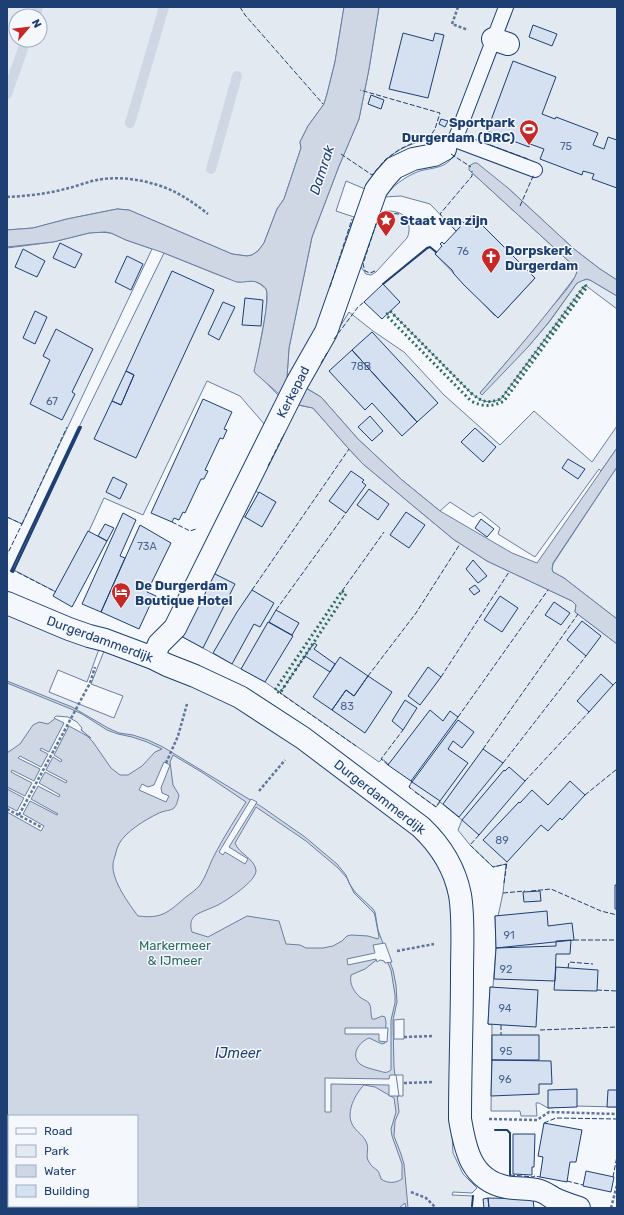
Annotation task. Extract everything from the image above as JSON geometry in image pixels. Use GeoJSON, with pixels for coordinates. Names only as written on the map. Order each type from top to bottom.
{"type":"FeatureCollection","features":[{"type":"Feature","properties":{"kind":"street","name":"Kerkepad"},"geometry":{"type":"LineString","coordinates":[[153,658],[158,644],[175,628],[293,392],[326,332],[376,190],[394,168],[413,159],[434,155],[450,145]]}},
{"type":"Feature","properties":{"kind":"street","name":"Durgerdammerdijk"},"geometry":{"type":"LineString","coordinates":[[7,604],[69,629],[105,640],[153,658],[240,697],[303,738],[421,827],[433,840],[445,858],[456,882],[461,904],[460,1119],[468,1155],[472,1164],[481,1174],[488,1180],[498,1185],[510,1188],[537,1190],[563,1203],[579,1208]]}},
{"type":"Feature","properties":{"kind":"lane"},"geometry":{"type":"LineString","coordinates":[[506,7],[501,41],[450,145],[535,170]]}},
{"type":"Feature","properties":{"kind":"path"},"geometry":{"type":"LineString","coordinates":[[7,196],[28,196],[64,190],[97,179],[118,178],[159,186],[177,193],[193,202],[208,214]]}},
{"type":"Feature","properties":{"kind":"path"},"geometry":{"type":"LineString","coordinates":[[18,815],[90,683],[97,662]]}},
{"type":"Feature","properties":{"kind":"path"},"geometry":{"type":"LineString","coordinates":[[166,763],[178,736],[195,676]]}},
{"type":"Feature","properties":{"kind":"path"},"geometry":{"type":"LineString","coordinates":[[259,791],[303,738]]}},
{"type":"Feature","properties":{"kind":"path"},"geometry":{"type":"LineString","coordinates":[[7,809],[41,827]]}},
{"type":"Feature","properties":{"kind":"path"},"geometry":{"type":"LineString","coordinates":[[397,951],[434,944],[462,941]]}},
{"type":"Feature","properties":{"kind":"path"},"geometry":{"type":"LineString","coordinates":[[460,1119],[537,1120],[549,1112],[617,1114]]}},
{"type":"Feature","properties":{"kind":"path"},"geometry":{"type":"LineString","coordinates":[[611,1208],[617,1185]]}},
{"type":"Feature","properties":{"kind":"path"},"geometry":{"type":"LineString","coordinates":[[411,1192],[426,1198],[436,1208]]}},
{"type":"Feature","properties":{"kind":"green space"},"geometry":{"type":"Polygon","coordinates":[[[7,7],[344,7],[335,62],[324,104],[308,126],[300,142],[301,148],[284,199],[277,209],[264,243],[258,251],[247,256],[232,254],[129,210],[117,209],[67,219],[33,228],[7,230],[7,7]]]}},
{"type":"Feature","properties":{"kind":"green space"},"geometry":{"type":"Polygon","coordinates":[[[379,7],[617,7],[617,280],[574,249],[508,188],[469,170],[574,266],[577,272],[575,277],[539,324],[480,393],[528,347],[550,321],[577,283],[584,280],[590,280],[617,296],[617,309],[585,285],[501,399],[496,401],[488,402],[471,393],[390,311],[383,284],[430,247],[494,315],[499,317],[535,278],[472,215],[464,223],[462,221],[462,225],[456,231],[430,204],[401,196],[384,197],[407,177],[422,170],[442,166],[450,161],[453,156],[429,138],[407,146],[391,156],[378,169],[365,189],[346,181],[336,211],[354,217],[325,309],[291,380],[287,377],[289,348],[312,237],[359,119],[379,7]]]}},
{"type":"Feature","properties":{"kind":"green space"},"geometry":{"type":"Polygon","coordinates":[[[386,211],[400,213],[406,218],[409,226],[407,238],[376,272],[371,275],[366,274],[361,267],[361,264],[376,218],[386,211]]]}},
{"type":"Feature","properties":{"kind":"green space"},"geometry":{"type":"Polygon","coordinates":[[[99,232],[111,233],[152,249],[22,524],[7,517],[7,248],[53,242],[99,232]]]}},
{"type":"Feature","properties":{"kind":"green space"},"geometry":{"type":"Polygon","coordinates":[[[164,253],[238,282],[254,281],[266,289],[266,311],[255,371],[279,396],[265,425],[240,396],[207,381],[143,515],[104,498],[89,531],[56,592],[14,570],[81,428],[79,427],[164,253]]]}},
{"type":"Feature","properties":{"kind":"green space"},"geometry":{"type":"Polygon","coordinates":[[[349,312],[373,331],[404,352],[444,395],[500,445],[534,411],[592,462],[617,426],[617,448],[601,471],[599,469],[535,557],[498,534],[500,528],[480,512],[473,517],[450,502],[440,511],[402,480],[358,439],[321,397],[303,386],[349,312]]]}},
{"type":"Feature","properties":{"kind":"green space"},"geometry":{"type":"Polygon","coordinates":[[[298,405],[313,408],[363,464],[453,539],[487,561],[572,601],[576,605],[575,612],[617,644],[617,1107],[576,1106],[548,1108],[536,1103],[537,1116],[521,1116],[520,1111],[491,1111],[492,1025],[488,1024],[490,987],[493,987],[496,948],[495,916],[498,916],[503,893],[506,864],[493,867],[470,845],[458,830],[462,820],[440,802],[436,807],[409,787],[412,781],[382,759],[379,762],[265,682],[179,635],[242,516],[245,517],[259,493],[255,491],[298,405]]]}},
{"type":"Feature","properties":{"kind":"green space"},"geometry":{"type":"Polygon","coordinates":[[[617,467],[617,619],[564,578],[553,572],[552,569],[553,564],[617,467]]]}},
{"type":"Feature","properties":{"kind":"green space","name":"Markermeer & IJmeer"},"geometry":{"type":"Polygon","coordinates":[[[7,614],[99,649],[87,682],[58,670],[49,692],[114,718],[123,696],[91,684],[104,651],[150,669],[217,696],[264,722],[421,839],[441,870],[452,904],[451,1111],[453,1153],[463,1174],[477,1188],[472,1193],[453,1192],[452,1195],[473,1196],[472,1208],[7,1208],[7,614]],[[404,1019],[394,1020],[394,1039],[404,1039],[404,1019]],[[395,1075],[397,1096],[403,1096],[403,1075],[395,1075]]]}},
{"type":"Feature","properties":{"kind":"water","name":"Damrak"},"geometry":{"type":"Polygon","coordinates":[[[344,7],[379,7],[359,119],[312,237],[289,348],[287,377],[321,397],[358,439],[402,480],[440,511],[512,553],[537,563],[617,448],[617,467],[553,563],[552,569],[553,572],[564,578],[617,619],[617,644],[575,612],[576,605],[572,601],[487,561],[453,539],[363,464],[313,408],[299,405],[279,394],[255,373],[254,371],[267,304],[266,289],[259,283],[253,281],[237,282],[164,253],[105,232],[89,233],[53,242],[7,247],[7,230],[33,228],[67,219],[117,209],[129,210],[232,254],[247,256],[258,251],[264,243],[277,209],[284,199],[301,148],[300,142],[308,126],[324,104],[335,62],[344,7]]]}},
{"type":"Feature","properties":{"kind":"water"},"geometry":{"type":"Polygon","coordinates":[[[477,163],[508,188],[574,249],[617,280],[617,296],[590,280],[586,279],[577,283],[549,322],[528,347],[482,395],[480,393],[566,290],[573,281],[577,272],[574,266],[469,170],[469,166],[477,163]]]}},
{"type":"Feature","properties":{"kind":"water","name":"IJmeer"},"geometry":{"type":"Polygon","coordinates":[[[7,681],[72,707],[119,733],[133,735],[163,747],[262,807],[305,837],[337,864],[348,879],[338,868],[306,841],[256,807],[235,843],[255,866],[255,874],[247,885],[234,895],[194,917],[191,923],[192,932],[208,937],[247,916],[279,921],[286,944],[300,945],[306,948],[323,948],[333,946],[347,936],[351,935],[368,936],[378,939],[379,937],[374,913],[354,893],[350,885],[355,892],[373,909],[375,912],[378,930],[393,970],[396,985],[397,1002],[393,1020],[394,1067],[399,1112],[395,1121],[394,1136],[404,1164],[408,1208],[406,1208],[405,1203],[399,1208],[7,1208],[7,753],[20,744],[33,725],[39,722],[48,724],[57,717],[76,724],[93,742],[111,768],[120,775],[128,775],[142,766],[155,752],[162,749],[147,742],[107,730],[82,714],[7,683],[7,681]],[[173,755],[170,762],[173,785],[179,795],[176,805],[174,808],[152,817],[130,831],[119,844],[113,862],[113,871],[118,885],[138,916],[147,917],[165,913],[199,886],[205,877],[219,846],[246,802],[173,755]],[[379,958],[365,969],[351,975],[351,985],[358,996],[369,1003],[372,1019],[382,1016],[385,1017],[386,1022],[385,1043],[382,1044],[369,1038],[365,1040],[357,1049],[357,1060],[360,1064],[369,1068],[386,1072],[391,1070],[391,1020],[395,1003],[395,995],[391,970],[386,959],[379,958]],[[364,1085],[357,1093],[352,1103],[350,1119],[354,1127],[366,1141],[368,1160],[379,1172],[381,1179],[384,1181],[395,1182],[402,1179],[402,1164],[391,1129],[396,1112],[394,1098],[375,1087],[364,1085]]]}},
{"type":"Feature","properties":{"kind":"pier"},"geometry":{"type":"Polygon","coordinates":[[[56,716],[68,717],[77,722],[82,728],[81,730],[91,738],[69,726],[54,755],[62,760],[61,762],[53,757],[46,770],[67,781],[66,783],[45,772],[39,783],[60,795],[59,797],[38,786],[31,799],[58,814],[57,815],[30,801],[23,814],[44,826],[41,831],[7,812],[7,806],[17,811],[24,798],[7,789],[7,787],[25,796],[32,783],[11,772],[12,770],[34,781],[40,769],[18,758],[20,756],[41,767],[48,754],[40,750],[41,748],[49,752],[64,723],[54,718],[56,716]]]}},
{"type":"Feature","properties":{"kind":"pier"},"geometry":{"type":"Polygon","coordinates":[[[164,762],[170,765],[161,788],[162,793],[169,796],[166,802],[139,790],[142,784],[148,787],[154,785],[164,762]]]}},
{"type":"Feature","properties":{"kind":"pier"},"geometry":{"type":"Polygon","coordinates":[[[251,799],[257,802],[229,847],[248,859],[245,864],[225,852],[223,855],[219,852],[251,799]]]}},
{"type":"Feature","properties":{"kind":"pier"},"geometry":{"type":"Polygon","coordinates":[[[385,943],[392,962],[385,963],[384,961],[380,960],[377,962],[376,959],[348,965],[347,959],[375,953],[373,945],[385,943]]]}},
{"type":"Feature","properties":{"kind":"pier"},"geometry":{"type":"Polygon","coordinates":[[[345,1028],[388,1028],[387,1042],[379,1041],[379,1034],[345,1034],[345,1028]]]}},
{"type":"Feature","properties":{"kind":"pier"},"geometry":{"type":"Polygon","coordinates":[[[390,1075],[396,1075],[399,1096],[389,1096],[389,1085],[331,1084],[331,1112],[325,1112],[325,1078],[389,1079],[390,1075]]]}},
{"type":"Feature","properties":{"kind":"building"},"geometry":{"type":"Polygon","coordinates":[[[533,25],[557,34],[552,46],[529,37],[533,25]]]}},
{"type":"Feature","properties":{"kind":"building"},"geometry":{"type":"Polygon","coordinates":[[[403,33],[433,41],[435,33],[444,35],[428,98],[389,89],[403,33]]]}},
{"type":"Feature","properties":{"kind":"building"},"geometry":{"type":"Polygon","coordinates":[[[513,61],[556,77],[542,114],[555,119],[556,117],[598,133],[593,145],[604,149],[608,137],[617,140],[617,188],[592,179],[594,174],[583,171],[582,175],[540,159],[544,149],[530,144],[529,147],[487,131],[513,61]]]}},
{"type":"Feature","properties":{"kind":"building"},"geometry":{"type":"Polygon","coordinates":[[[371,95],[384,100],[381,109],[368,104],[371,95]]]}},
{"type":"Feature","properties":{"kind":"building"},"geometry":{"type":"Polygon","coordinates":[[[441,119],[448,121],[445,127],[439,124],[441,119]]]}},
{"type":"Feature","properties":{"kind":"building"},"geometry":{"type":"Polygon","coordinates":[[[472,215],[535,278],[498,318],[435,254],[442,246],[440,244],[442,242],[444,244],[462,225],[460,223],[462,221],[464,223],[472,215]]]}},
{"type":"Feature","properties":{"kind":"building"},"geometry":{"type":"Polygon","coordinates":[[[60,243],[82,254],[75,268],[53,258],[60,243]]]}},
{"type":"Feature","properties":{"kind":"building"},"geometry":{"type":"Polygon","coordinates":[[[23,249],[45,261],[37,277],[15,267],[23,249]]]}},
{"type":"Feature","properties":{"kind":"building"},"geometry":{"type":"Polygon","coordinates":[[[127,256],[143,264],[131,290],[115,282],[127,256]]]}},
{"type":"Feature","properties":{"kind":"building"},"geometry":{"type":"Polygon","coordinates":[[[172,271],[214,290],[136,458],[94,439],[112,401],[121,405],[134,375],[126,371],[172,271]]]}},
{"type":"Feature","properties":{"kind":"building"},"geometry":{"type":"Polygon","coordinates":[[[383,284],[400,302],[382,319],[364,302],[383,284]]]}},
{"type":"Feature","properties":{"kind":"building"},"geometry":{"type":"Polygon","coordinates":[[[245,298],[263,300],[261,326],[242,325],[245,298]]]}},
{"type":"Feature","properties":{"kind":"building"},"geometry":{"type":"Polygon","coordinates":[[[223,302],[235,307],[219,340],[208,334],[223,302]]]}},
{"type":"Feature","properties":{"kind":"building"},"geometry":{"type":"Polygon","coordinates":[[[35,311],[47,317],[35,344],[23,338],[35,311]]]}},
{"type":"Feature","properties":{"kind":"building"},"geometry":{"type":"Polygon","coordinates":[[[56,329],[93,349],[72,392],[75,394],[62,420],[30,404],[50,360],[43,356],[56,329]]]}},
{"type":"Feature","properties":{"kind":"building"},"geometry":{"type":"Polygon","coordinates":[[[372,332],[438,403],[417,422],[352,350],[372,332]]]}},
{"type":"Feature","properties":{"kind":"building"},"geometry":{"type":"Polygon","coordinates":[[[352,350],[417,422],[402,436],[372,403],[365,410],[329,371],[352,350]]]}},
{"type":"Feature","properties":{"kind":"building"},"geometry":{"type":"Polygon","coordinates":[[[126,371],[134,375],[121,405],[112,401],[126,371]]]}},
{"type":"Feature","properties":{"kind":"building"},"geometry":{"type":"Polygon","coordinates":[[[203,399],[232,412],[224,429],[227,430],[223,439],[220,438],[205,470],[208,471],[204,479],[201,479],[185,513],[183,512],[179,520],[174,518],[172,522],[151,513],[203,399]]]}},
{"type":"Feature","properties":{"kind":"building"},"geometry":{"type":"Polygon","coordinates":[[[370,416],[383,431],[372,441],[358,427],[370,416]]]}},
{"type":"Feature","properties":{"kind":"building"},"geometry":{"type":"Polygon","coordinates":[[[475,428],[496,447],[483,462],[461,442],[475,428]]]}},
{"type":"Feature","properties":{"kind":"building"},"geometry":{"type":"Polygon","coordinates":[[[568,459],[585,469],[578,479],[562,468],[568,459]]]}},
{"type":"Feature","properties":{"kind":"building"},"geometry":{"type":"Polygon","coordinates":[[[351,471],[364,480],[362,482],[366,485],[346,513],[329,501],[351,471]]]}},
{"type":"Feature","properties":{"kind":"building"},"geometry":{"type":"Polygon","coordinates":[[[113,477],[127,484],[120,499],[106,492],[113,477]]]}},
{"type":"Feature","properties":{"kind":"building"},"geometry":{"type":"Polygon","coordinates":[[[369,489],[389,504],[378,520],[357,505],[369,489]]]}},
{"type":"Feature","properties":{"kind":"building"},"geometry":{"type":"Polygon","coordinates":[[[259,492],[276,502],[262,527],[245,517],[259,492]]]}},
{"type":"Feature","properties":{"kind":"building"},"geometry":{"type":"Polygon","coordinates":[[[406,512],[425,525],[409,548],[390,535],[406,512]]]}},
{"type":"Feature","properties":{"kind":"building"},"geometry":{"type":"Polygon","coordinates":[[[123,513],[136,520],[120,556],[125,558],[101,612],[82,604],[123,513]]]}},
{"type":"Feature","properties":{"kind":"building"},"geometry":{"type":"Polygon","coordinates":[[[481,519],[494,529],[487,537],[475,528],[481,519]]]}},
{"type":"Feature","properties":{"kind":"building"},"geometry":{"type":"Polygon","coordinates":[[[105,524],[114,528],[107,541],[98,536],[105,524]]]}},
{"type":"Feature","properties":{"kind":"building"},"geometry":{"type":"Polygon","coordinates":[[[140,525],[171,543],[147,592],[156,596],[152,605],[150,605],[139,629],[101,612],[140,525]]]}},
{"type":"Feature","properties":{"kind":"building"},"geometry":{"type":"Polygon","coordinates":[[[88,531],[107,541],[72,607],[53,596],[88,531]]]}},
{"type":"Feature","properties":{"kind":"building"},"geometry":{"type":"Polygon","coordinates":[[[473,560],[487,576],[478,583],[466,569],[473,560]]]}},
{"type":"Feature","properties":{"kind":"building"},"geometry":{"type":"Polygon","coordinates":[[[213,573],[235,584],[203,648],[179,635],[213,573]]]}},
{"type":"Feature","properties":{"kind":"building"},"geometry":{"type":"Polygon","coordinates":[[[475,585],[480,591],[474,595],[469,589],[475,585]]]}},
{"type":"Feature","properties":{"kind":"building"},"geometry":{"type":"Polygon","coordinates":[[[252,590],[274,603],[260,627],[254,624],[232,664],[213,653],[252,590]]]}},
{"type":"Feature","properties":{"kind":"building"},"geometry":{"type":"Polygon","coordinates":[[[500,596],[518,608],[502,632],[484,620],[500,596]]]}},
{"type":"Feature","properties":{"kind":"building"},"geometry":{"type":"Polygon","coordinates":[[[554,602],[570,613],[561,625],[545,615],[554,602]]]}},
{"type":"Feature","properties":{"kind":"building"},"geometry":{"type":"Polygon","coordinates":[[[276,610],[299,623],[292,635],[269,622],[276,610]]]}},
{"type":"Feature","properties":{"kind":"building"},"geometry":{"type":"Polygon","coordinates":[[[582,621],[601,636],[586,656],[567,640],[582,621]]]}},
{"type":"Feature","properties":{"kind":"building"},"geometry":{"type":"Polygon","coordinates":[[[268,622],[293,636],[265,682],[241,669],[268,622]]]}},
{"type":"Feature","properties":{"kind":"building"},"geometry":{"type":"Polygon","coordinates":[[[314,643],[317,645],[314,649],[335,664],[330,672],[305,656],[314,643]]]}},
{"type":"Feature","properties":{"kind":"building"},"geometry":{"type":"Polygon","coordinates":[[[340,657],[368,676],[354,696],[346,690],[332,710],[313,697],[340,657]]]}},
{"type":"Feature","properties":{"kind":"building"},"geometry":{"type":"Polygon","coordinates":[[[428,667],[441,677],[420,705],[408,696],[428,667]]]}},
{"type":"Feature","properties":{"kind":"building"},"geometry":{"type":"Polygon","coordinates":[[[601,674],[613,685],[589,712],[577,701],[601,674]]]}},
{"type":"Feature","properties":{"kind":"building"},"geometry":{"type":"Polygon","coordinates":[[[368,676],[392,692],[365,733],[332,710],[346,690],[354,696],[368,676]]]}},
{"type":"Feature","properties":{"kind":"building"},"geometry":{"type":"Polygon","coordinates":[[[405,700],[417,708],[403,730],[392,721],[405,700]]]}},
{"type":"Feature","properties":{"kind":"building"},"geometry":{"type":"Polygon","coordinates":[[[430,710],[443,721],[450,711],[458,717],[411,781],[388,765],[430,710]]]}},
{"type":"Feature","properties":{"kind":"building"},"geometry":{"type":"Polygon","coordinates":[[[458,720],[474,732],[462,748],[453,741],[448,749],[468,763],[440,801],[412,782],[458,720]]]}},
{"type":"Feature","properties":{"kind":"building"},"geometry":{"type":"Polygon","coordinates":[[[483,749],[503,763],[459,817],[443,804],[483,749]]]}},
{"type":"Feature","properties":{"kind":"building"},"geometry":{"type":"Polygon","coordinates":[[[509,767],[525,781],[479,835],[462,820],[504,770],[505,771],[509,767]]]}},
{"type":"Feature","properties":{"kind":"building"},"geometry":{"type":"Polygon","coordinates":[[[570,781],[585,795],[562,820],[560,818],[548,831],[541,825],[507,862],[483,840],[532,790],[548,805],[570,781]]]}},
{"type":"Feature","properties":{"kind":"building"},"geometry":{"type":"Polygon","coordinates":[[[615,885],[617,885],[617,909],[615,909],[615,885]]]}},
{"type":"Feature","properties":{"kind":"building"},"geometry":{"type":"Polygon","coordinates":[[[540,891],[541,901],[524,902],[523,892],[540,891]]]}},
{"type":"Feature","properties":{"kind":"building"},"geometry":{"type":"Polygon","coordinates":[[[547,911],[548,926],[572,923],[574,940],[496,948],[495,916],[547,911]]]}},
{"type":"Feature","properties":{"kind":"building"},"geometry":{"type":"Polygon","coordinates":[[[571,940],[570,954],[556,954],[555,981],[494,979],[496,948],[556,946],[556,941],[571,940]]]}},
{"type":"Feature","properties":{"kind":"building"},"geometry":{"type":"Polygon","coordinates":[[[556,967],[598,970],[597,991],[554,990],[556,967]]]}},
{"type":"Feature","properties":{"kind":"building"},"geometry":{"type":"Polygon","coordinates":[[[490,987],[538,990],[536,1027],[488,1024],[490,987]]]}},
{"type":"Feature","properties":{"kind":"building"},"geometry":{"type":"Polygon","coordinates":[[[492,1035],[539,1035],[539,1060],[492,1060],[492,1035]]]}},
{"type":"Feature","properties":{"kind":"building"},"geometry":{"type":"Polygon","coordinates":[[[492,1060],[551,1061],[552,1084],[539,1084],[539,1094],[491,1096],[492,1060]]]}},
{"type":"Feature","properties":{"kind":"building"},"geometry":{"type":"Polygon","coordinates":[[[577,1089],[577,1107],[548,1108],[548,1090],[577,1089]]]}},
{"type":"Feature","properties":{"kind":"building"},"geometry":{"type":"Polygon","coordinates":[[[608,1090],[617,1090],[617,1107],[607,1107],[608,1090]]]}},
{"type":"Feature","properties":{"kind":"building"},"geometry":{"type":"Polygon","coordinates":[[[544,1123],[582,1130],[576,1162],[570,1162],[567,1182],[540,1177],[543,1157],[538,1156],[544,1123]]]}},
{"type":"Feature","properties":{"kind":"building"},"geometry":{"type":"Polygon","coordinates":[[[513,1134],[535,1134],[534,1167],[532,1167],[532,1175],[513,1174],[513,1134]]]}},
{"type":"Feature","properties":{"kind":"building"},"geometry":{"type":"Polygon","coordinates":[[[586,1171],[614,1177],[611,1192],[583,1186],[586,1171]]]}},
{"type":"Feature","properties":{"kind":"building"},"geometry":{"type":"Polygon","coordinates":[[[488,1198],[533,1199],[534,1208],[489,1208],[488,1198]]]}},
{"type":"Feature","properties":{"kind":"building"},"geometry":{"type":"Polygon","coordinates":[[[488,1198],[489,1208],[484,1208],[483,1199],[488,1198]]]}},
{"type":"Feature","properties":{"kind":"waterway"},"geometry":{"type":"LineString","coordinates":[[130,123],[164,7]]}},
{"type":"Feature","properties":{"kind":"waterway"},"geometry":{"type":"LineString","coordinates":[[7,94],[23,48]]}},
{"type":"Feature","properties":{"kind":"waterway"},"geometry":{"type":"LineString","coordinates":[[211,169],[237,76]]}},
{"type":"Feature","properties":{"kind":"hedge"},"geometry":{"type":"LineString","coordinates":[[585,285],[587,287],[504,401],[491,405],[484,405],[471,401],[386,315],[390,311],[471,393],[488,402],[501,399],[585,285]]}},
{"type":"Feature","properties":{"kind":"hedge"},"geometry":{"type":"LineString","coordinates":[[342,591],[346,594],[280,693],[275,690],[342,591]]}},
{"type":"Feature","properties":{"kind":"fence"},"geometry":{"type":"LineString","coordinates":[[240,7],[245,15],[323,104]]}},
{"type":"Feature","properties":{"kind":"fence"},"geometry":{"type":"LineString","coordinates":[[341,154],[372,175],[386,159],[400,149],[429,138],[435,129],[440,113],[360,90]]}},
{"type":"Feature","properties":{"kind":"fence"},"geometry":{"type":"LineString","coordinates":[[490,145],[528,159]]}},
{"type":"Feature","properties":{"kind":"fence"},"geometry":{"type":"LineString","coordinates":[[451,154],[471,167]]}},
{"type":"Feature","properties":{"kind":"fence"},"geometry":{"type":"LineString","coordinates":[[456,231],[440,214],[472,176],[472,171]]}},
{"type":"Feature","properties":{"kind":"fence"},"geometry":{"type":"LineString","coordinates":[[520,206],[534,174]]}},
{"type":"Feature","properties":{"kind":"fence"},"geometry":{"type":"LineString","coordinates":[[375,271],[370,273],[365,271],[363,264],[378,218],[387,213],[399,214]]}},
{"type":"Feature","properties":{"kind":"fence"},"geometry":{"type":"LineString","coordinates":[[330,287],[352,219]]}},
{"type":"Feature","properties":{"kind":"fence"},"geometry":{"type":"LineString","coordinates":[[383,284],[427,248],[430,247],[436,252]]}},
{"type":"Feature","properties":{"kind":"fence"},"geometry":{"type":"LineString","coordinates":[[334,339],[358,307],[364,302]]}},
{"type":"Feature","properties":{"kind":"fence"},"geometry":{"type":"LineString","coordinates":[[321,363],[327,353]]}},
{"type":"Feature","properties":{"kind":"fence"},"geometry":{"type":"LineString","coordinates":[[22,524],[67,427]]}},
{"type":"Feature","properties":{"kind":"fence"},"geometry":{"type":"LineString","coordinates":[[268,466],[284,434]]}},
{"type":"Feature","properties":{"kind":"fence"},"geometry":{"type":"LineString","coordinates":[[252,590],[349,449]]}},
{"type":"Feature","properties":{"kind":"fence"},"geometry":{"type":"LineString","coordinates":[[276,610],[346,513]]}},
{"type":"Feature","properties":{"kind":"fence"},"geometry":{"type":"LineString","coordinates":[[7,517],[22,524],[7,555]]}},
{"type":"Feature","properties":{"kind":"fence"},"geometry":{"type":"LineString","coordinates":[[172,522],[190,531],[196,529]]}},
{"type":"Feature","properties":{"kind":"fence"},"geometry":{"type":"LineString","coordinates":[[342,591],[384,532]]}},
{"type":"Feature","properties":{"kind":"fence"},"geometry":{"type":"LineString","coordinates":[[368,676],[416,613],[460,544]]}},
{"type":"Feature","properties":{"kind":"fence"},"geometry":{"type":"LineString","coordinates":[[14,568],[13,570],[56,592]]}},
{"type":"Feature","properties":{"kind":"fence"},"geometry":{"type":"LineString","coordinates":[[441,677],[509,572]]}},
{"type":"Feature","properties":{"kind":"fence"},"geometry":{"type":"LineString","coordinates":[[458,717],[548,590]]}},
{"type":"Feature","properties":{"kind":"fence"},"geometry":{"type":"LineString","coordinates":[[483,749],[578,614]]}},
{"type":"Feature","properties":{"kind":"fence"},"geometry":{"type":"LineString","coordinates":[[305,656],[280,693],[356,746]]}},
{"type":"Feature","properties":{"kind":"fence"},"geometry":{"type":"LineString","coordinates":[[503,763],[586,656]]}},
{"type":"Feature","properties":{"kind":"fence"},"geometry":{"type":"LineString","coordinates":[[613,685],[617,681]]}},
{"type":"Feature","properties":{"kind":"fence"},"geometry":{"type":"LineString","coordinates":[[525,781],[589,712]]}},
{"type":"Feature","properties":{"kind":"fence"},"geometry":{"type":"LineString","coordinates":[[388,765],[381,759],[403,730]]}},
{"type":"Feature","properties":{"kind":"fence"},"geometry":{"type":"LineString","coordinates":[[585,795],[617,769]]}},
{"type":"Feature","properties":{"kind":"fence"},"geometry":{"type":"LineString","coordinates":[[411,781],[412,782],[409,787],[411,789]]}},
{"type":"Feature","properties":{"kind":"fence"},"geometry":{"type":"LineString","coordinates":[[415,792],[436,807],[440,801]]}},
{"type":"Feature","properties":{"kind":"fence"},"geometry":{"type":"LineString","coordinates":[[479,835],[470,845],[493,867],[507,864]]}},
{"type":"Feature","properties":{"kind":"fence"},"geometry":{"type":"LineString","coordinates":[[504,883],[507,862]]}},
{"type":"Feature","properties":{"kind":"fence"},"geometry":{"type":"LineString","coordinates":[[531,891],[551,889],[601,911],[617,915]]}},
{"type":"Feature","properties":{"kind":"fence"},"geometry":{"type":"LineString","coordinates":[[503,893],[525,891]]}},
{"type":"Feature","properties":{"kind":"fence"},"geometry":{"type":"LineString","coordinates":[[574,940],[617,940]]}},
{"type":"Feature","properties":{"kind":"fence"},"geometry":{"type":"LineString","coordinates":[[568,968],[569,962],[593,964]]}},
{"type":"Feature","properties":{"kind":"fence"},"geometry":{"type":"LineString","coordinates":[[597,990],[617,991]]}},
{"type":"Feature","properties":{"kind":"fence"},"geometry":{"type":"LineString","coordinates":[[501,1025],[501,1035]]}},
{"type":"Feature","properties":{"kind":"fence"},"geometry":{"type":"LineString","coordinates":[[540,1030],[617,1027]]}},
{"type":"Feature","properties":{"kind":"fence"},"geometry":{"type":"LineString","coordinates":[[544,1123],[556,1118],[617,1119]]}},
{"type":"Feature","properties":{"kind":"fence"},"geometry":{"type":"LineString","coordinates":[[613,1177],[617,1156]]}},
{"type":"Feature","properties":{"kind":"fence"},"geometry":{"type":"LineString","coordinates":[[510,1175],[540,1177]]}},
{"type":"Feature","properties":{"kind":"fence"},"geometry":{"type":"LineString","coordinates":[[567,1181],[583,1185]]}},
{"type":"Feature","properties":{"kind":"wall"},"geometry":{"type":"LineString","coordinates":[[383,284],[427,248],[430,247],[436,252]]}},
{"type":"Feature","properties":{"kind":"wall"},"geometry":{"type":"LineString","coordinates":[[79,427],[81,427],[13,572],[11,571],[79,427]]}},
{"type":"Feature","properties":{"kind":"wall"},"geometry":{"type":"LineString","coordinates":[[495,1130],[507,1130],[510,1133],[510,1175]]}},
{"type":"Feature","properties":{"kind":"wall"},"geometry":{"type":"LineString","coordinates":[[472,1206],[473,1196]]}},
{"type":"Feature","properties":{"kind":"place","name":"Sportpark Durgerdam (DRC)"},"geometry":{"type":"Point","coordinates":[529,146]}},
{"type":"Feature","properties":{"kind":"place","name":"Staat van zijn"},"geometry":{"type":"Point","coordinates":[386,237]}},
{"type":"Feature","properties":{"kind":"place","name":"Dorpskerk Durgerdam"},"geometry":{"type":"Point","coordinates":[491,274]}},
{"type":"Feature","properties":{"kind":"place","name":"De Durgerdam Boutique Hotel"},"geometry":{"type":"Point","coordinates":[121,609]}}]}
